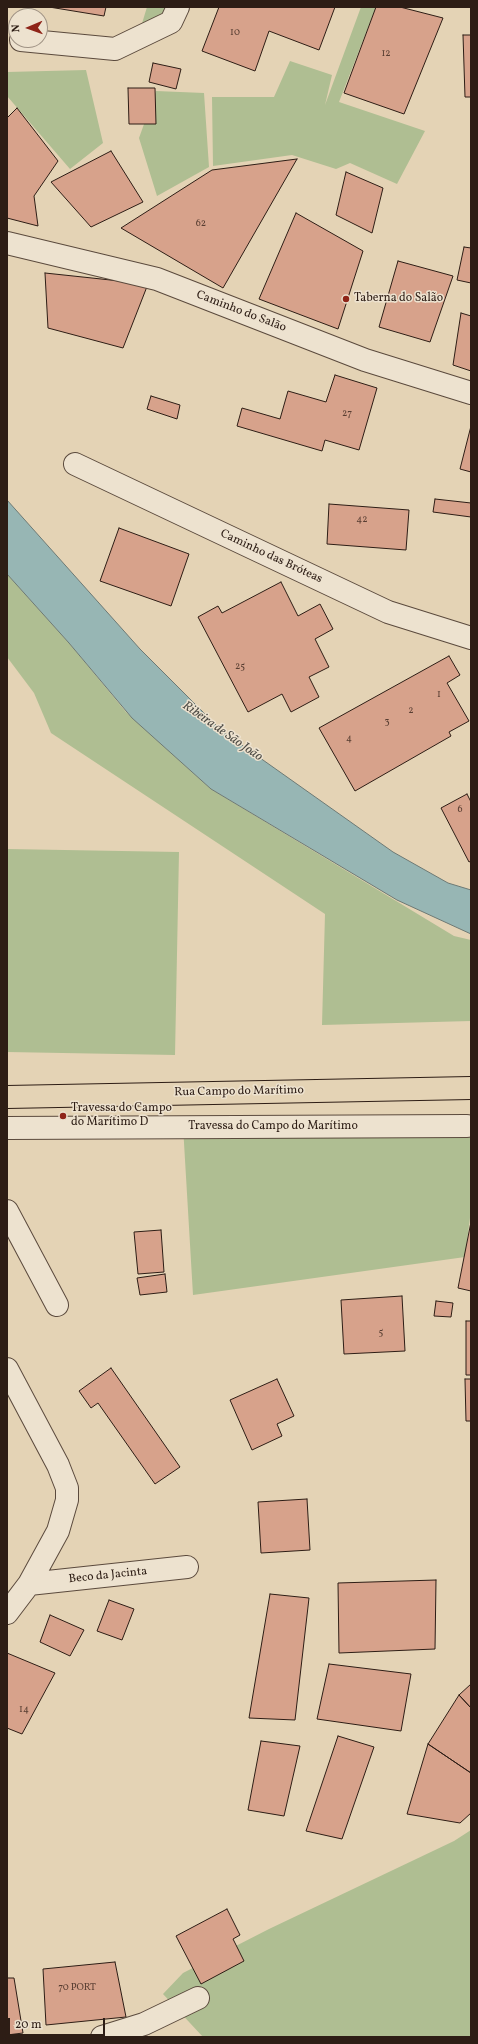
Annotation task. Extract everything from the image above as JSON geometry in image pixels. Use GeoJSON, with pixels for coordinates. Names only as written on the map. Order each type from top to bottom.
{"type":"FeatureCollection","features":[{"type":"Feature","properties":{"kind":"main road","name":"Rua Campo do Marítimo"},"geometry":{"type":"LineString","coordinates":[[7,1097],[471,1088]]}},
{"type":"Feature","properties":{"kind":"street"},"geometry":{"type":"LineString","coordinates":[[48,43],[115,50],[171,22],[178,7]]}},
{"type":"Feature","properties":{"kind":"street","name":"Caminho do Salão"},"geometry":{"type":"LineString","coordinates":[[7,244],[157,279],[365,360],[471,393]]}},
{"type":"Feature","properties":{"kind":"street","name":"Caminho das Bróteas"},"geometry":{"type":"LineString","coordinates":[[75,464],[388,612],[471,638]]}},
{"type":"Feature","properties":{"kind":"street","name":"Travessa do Campo do Marítimo"},"geometry":{"type":"LineString","coordinates":[[7,1128],[467,1126]]}},
{"type":"Feature","properties":{"kind":"street"},"geometry":{"type":"LineString","coordinates":[[7,1211],[57,1305]]}},
{"type":"Feature","properties":{"kind":"street"},"geometry":{"type":"LineString","coordinates":[[7,1369],[58,1465],[67,1488],[67,1500],[58,1531],[29,1584],[7,1613]]}},
{"type":"Feature","properties":{"kind":"street","name":"Beco da Jacinta"},"geometry":{"type":"LineString","coordinates":[[29,1584],[187,1567]]}},
{"type":"Feature","properties":{"kind":"street"},"geometry":{"type":"LineString","coordinates":[[102,2037],[144,2024],[198,1998]]}},
{"type":"Feature","properties":{"kind":"green space"},"geometry":{"type":"Polygon","coordinates":[[[147,7],[169,7],[140,30],[147,7]]]}},
{"type":"Feature","properties":{"kind":"green space"},"geometry":{"type":"Polygon","coordinates":[[[361,7],[376,7],[339,102],[425,131],[397,184],[350,163],[336,169],[292,155],[213,166],[212,97],[274,97],[290,61],[332,75],[325,105],[361,7]]]}},
{"type":"Feature","properties":{"kind":"green space"},"geometry":{"type":"Polygon","coordinates":[[[86,70],[103,143],[70,169],[7,96],[7,72],[86,70]]]}},
{"type":"Feature","properties":{"kind":"green space"},"geometry":{"type":"Polygon","coordinates":[[[156,91],[204,93],[209,167],[157,196],[139,138],[156,91]]]}},
{"type":"Feature","properties":{"kind":"green space"},"geometry":{"type":"Polygon","coordinates":[[[7,574],[69,643],[126,712],[211,789],[454,936],[471,940],[471,1021],[322,1025],[325,914],[51,733],[34,693],[7,657],[7,574]]]}},
{"type":"Feature","properties":{"kind":"green space"},"geometry":{"type":"Polygon","coordinates":[[[7,849],[179,852],[175,1055],[7,1052],[7,849]]]}},
{"type":"Feature","properties":{"kind":"green space"},"geometry":{"type":"Polygon","coordinates":[[[471,1116],[471,1210],[465,1257],[193,1295],[183,1126],[471,1116]]]}},
{"type":"Feature","properties":{"kind":"green space"},"geometry":{"type":"Polygon","coordinates":[[[471,1830],[471,2037],[203,2037],[163,1994],[183,1973],[269,1929],[454,1841],[471,1830]]]}},
{"type":"Feature","properties":{"kind":"water","name":"Ribeira de São João"},"geometry":{"type":"Polygon","coordinates":[[[7,500],[140,649],[222,731],[393,852],[448,883],[471,890],[471,934],[397,900],[211,789],[132,718],[69,643],[7,574],[7,500]]]}},
{"type":"Feature","properties":{"kind":"building"},"geometry":{"type":"Polygon","coordinates":[[[49,7],[106,7],[104,16],[49,7]]]}},
{"type":"Feature","properties":{"kind":"building"},"geometry":{"type":"Polygon","coordinates":[[[219,7],[335,7],[319,50],[269,31],[255,71],[202,51],[219,7]]]}},
{"type":"Feature","properties":{"kind":"building"},"geometry":{"type":"Polygon","coordinates":[[[376,7],[400,7],[443,18],[404,114],[344,93],[376,7]]]}},
{"type":"Feature","properties":{"kind":"building"},"geometry":{"type":"Polygon","coordinates":[[[463,35],[471,35],[471,97],[465,97],[463,35]]]}},
{"type":"Feature","properties":{"kind":"building"},"geometry":{"type":"Polygon","coordinates":[[[153,63],[181,69],[176,89],[149,82],[153,63]]]}},
{"type":"Feature","properties":{"kind":"building"},"geometry":{"type":"Polygon","coordinates":[[[128,88],[155,88],[156,124],[129,124],[128,88]]]}},
{"type":"Feature","properties":{"kind":"building"},"geometry":{"type":"Polygon","coordinates":[[[17,108],[58,161],[34,196],[38,226],[7,218],[7,118],[17,108]]]}},
{"type":"Feature","properties":{"kind":"building"},"geometry":{"type":"Polygon","coordinates":[[[111,151],[143,202],[91,227],[51,182],[111,151]]]}},
{"type":"Feature","properties":{"kind":"building"},"geometry":{"type":"Polygon","coordinates":[[[297,159],[223,288],[121,228],[212,170],[297,159]]]}},
{"type":"Feature","properties":{"kind":"building"},"geometry":{"type":"Polygon","coordinates":[[[346,172],[383,188],[372,233],[336,215],[346,172]]]}},
{"type":"Feature","properties":{"kind":"building"},"geometry":{"type":"Polygon","coordinates":[[[296,213],[363,251],[338,329],[259,299],[296,213]]]}},
{"type":"Feature","properties":{"kind":"building"},"geometry":{"type":"Polygon","coordinates":[[[464,247],[471,248],[471,283],[457,280],[464,247]]]}},
{"type":"Feature","properties":{"kind":"building"},"geometry":{"type":"Polygon","coordinates":[[[398,261],[453,276],[430,342],[379,327],[398,261]]]}},
{"type":"Feature","properties":{"kind":"building"},"geometry":{"type":"Polygon","coordinates":[[[45,273],[148,284],[123,348],[48,328],[45,273]]]}},
{"type":"Feature","properties":{"kind":"building"},"geometry":{"type":"Polygon","coordinates":[[[461,313],[471,316],[471,371],[453,365],[461,313]]]}},
{"type":"Feature","properties":{"kind":"building"},"geometry":{"type":"Polygon","coordinates":[[[335,375],[377,388],[359,450],[325,440],[322,451],[237,426],[242,408],[280,419],[288,391],[326,402],[335,375]]]}},
{"type":"Feature","properties":{"kind":"building"},"geometry":{"type":"Polygon","coordinates":[[[151,396],[180,405],[177,419],[147,409],[151,396]]]}},
{"type":"Feature","properties":{"kind":"building"},"geometry":{"type":"Polygon","coordinates":[[[471,426],[471,472],[460,469],[471,426]]]}},
{"type":"Feature","properties":{"kind":"building"},"geometry":{"type":"Polygon","coordinates":[[[435,499],[471,503],[471,517],[433,512],[435,499]]]}},
{"type":"Feature","properties":{"kind":"building"},"geometry":{"type":"Polygon","coordinates":[[[329,504],[409,510],[406,550],[327,544],[329,504]]]}},
{"type":"Feature","properties":{"kind":"building"},"geometry":{"type":"Polygon","coordinates":[[[119,528],[189,554],[171,606],[100,581],[119,528]]]}},
{"type":"Feature","properties":{"kind":"building"},"geometry":{"type":"Polygon","coordinates":[[[281,582],[298,616],[320,604],[333,629],[315,639],[329,667],[309,677],[319,697],[291,712],[282,694],[248,712],[198,617],[218,606],[222,613],[281,582]]]}},
{"type":"Feature","properties":{"kind":"building"},"geometry":{"type":"Polygon","coordinates":[[[449,656],[460,675],[447,683],[469,721],[449,732],[451,736],[355,791],[319,728],[449,656]]]}},
{"type":"Feature","properties":{"kind":"building"},"geometry":{"type":"Polygon","coordinates":[[[467,794],[471,802],[471,861],[469,862],[441,808],[467,794]]]}},
{"type":"Feature","properties":{"kind":"building"},"geometry":{"type":"Polygon","coordinates":[[[471,1222],[471,1291],[458,1288],[471,1222]]]}},
{"type":"Feature","properties":{"kind":"building"},"geometry":{"type":"Polygon","coordinates":[[[161,1230],[164,1272],[138,1274],[134,1232],[161,1230]]]}},
{"type":"Feature","properties":{"kind":"building"},"geometry":{"type":"Polygon","coordinates":[[[165,1274],[167,1292],[140,1295],[137,1278],[165,1274]]]}},
{"type":"Feature","properties":{"kind":"building"},"geometry":{"type":"Polygon","coordinates":[[[402,1296],[405,1351],[344,1354],[341,1300],[402,1296]]]}},
{"type":"Feature","properties":{"kind":"building"},"geometry":{"type":"Polygon","coordinates":[[[436,1301],[453,1303],[451,1317],[434,1316],[436,1301]]]}},
{"type":"Feature","properties":{"kind":"building"},"geometry":{"type":"Polygon","coordinates":[[[466,1321],[471,1321],[471,1375],[466,1375],[466,1321]]]}},
{"type":"Feature","properties":{"kind":"building"},"geometry":{"type":"Polygon","coordinates":[[[111,1368],[180,1467],[155,1484],[98,1403],[91,1408],[79,1391],[111,1368]]]}},
{"type":"Feature","properties":{"kind":"building"},"geometry":{"type":"Polygon","coordinates":[[[277,1379],[294,1416],[277,1424],[282,1436],[252,1450],[230,1400],[277,1379]]]}},
{"type":"Feature","properties":{"kind":"building"},"geometry":{"type":"Polygon","coordinates":[[[465,1379],[471,1379],[471,1421],[466,1421],[465,1379]]]}},
{"type":"Feature","properties":{"kind":"building"},"geometry":{"type":"Polygon","coordinates":[[[307,1499],[310,1550],[261,1553],[258,1502],[307,1499]]]}},
{"type":"Feature","properties":{"kind":"building"},"geometry":{"type":"Polygon","coordinates":[[[436,1580],[435,1649],[339,1653],[338,1583],[436,1580]]]}},
{"type":"Feature","properties":{"kind":"building"},"geometry":{"type":"Polygon","coordinates":[[[270,1594],[309,1598],[295,1720],[249,1718],[270,1594]]]}},
{"type":"Feature","properties":{"kind":"building"},"geometry":{"type":"Polygon","coordinates":[[[109,1600],[134,1609],[122,1640],[97,1631],[109,1600]]]}},
{"type":"Feature","properties":{"kind":"building"},"geometry":{"type":"Polygon","coordinates":[[[50,1615],[84,1630],[70,1656],[40,1642],[50,1615]]]}},
{"type":"Feature","properties":{"kind":"building"},"geometry":{"type":"Polygon","coordinates":[[[7,1653],[55,1673],[22,1734],[7,1728],[7,1653]]]}},
{"type":"Feature","properties":{"kind":"building"},"geometry":{"type":"Polygon","coordinates":[[[329,1664],[411,1674],[401,1731],[317,1719],[329,1664]]]}},
{"type":"Feature","properties":{"kind":"building"},"geometry":{"type":"Polygon","coordinates":[[[471,1684],[471,1708],[459,1695],[471,1684]]]}},
{"type":"Feature","properties":{"kind":"building"},"geometry":{"type":"Polygon","coordinates":[[[459,1695],[471,1708],[471,1773],[428,1744],[459,1695]]]}},
{"type":"Feature","properties":{"kind":"building"},"geometry":{"type":"Polygon","coordinates":[[[338,1736],[374,1747],[342,1839],[306,1831],[338,1736]]]}},
{"type":"Feature","properties":{"kind":"building"},"geometry":{"type":"Polygon","coordinates":[[[261,1741],[300,1746],[284,1816],[248,1810],[261,1741]]]}},
{"type":"Feature","properties":{"kind":"building"},"geometry":{"type":"Polygon","coordinates":[[[428,1744],[471,1773],[471,1813],[460,1823],[407,1814],[428,1744]]]}},
{"type":"Feature","properties":{"kind":"building"},"geometry":{"type":"Polygon","coordinates":[[[227,1909],[240,1935],[233,1939],[244,1961],[201,1984],[176,1936],[227,1909]]]}},
{"type":"Feature","properties":{"kind":"building"},"geometry":{"type":"Polygon","coordinates":[[[115,1962],[126,2017],[46,2025],[43,1969],[115,1962]]]}},
{"type":"Feature","properties":{"kind":"building"},"geometry":{"type":"Polygon","coordinates":[[[7,1978],[14,1978],[23,2033],[7,2035],[7,1978]]]}},
{"type":"Feature","properties":{"kind":"place","name":"Taberna do Salão"},"geometry":{"type":"Point","coordinates":[346,299]}},
{"type":"Feature","properties":{"kind":"place","name":"Travessa do Campo do Marítimo D"},"geometry":{"type":"Point","coordinates":[63,1116]}}]}
